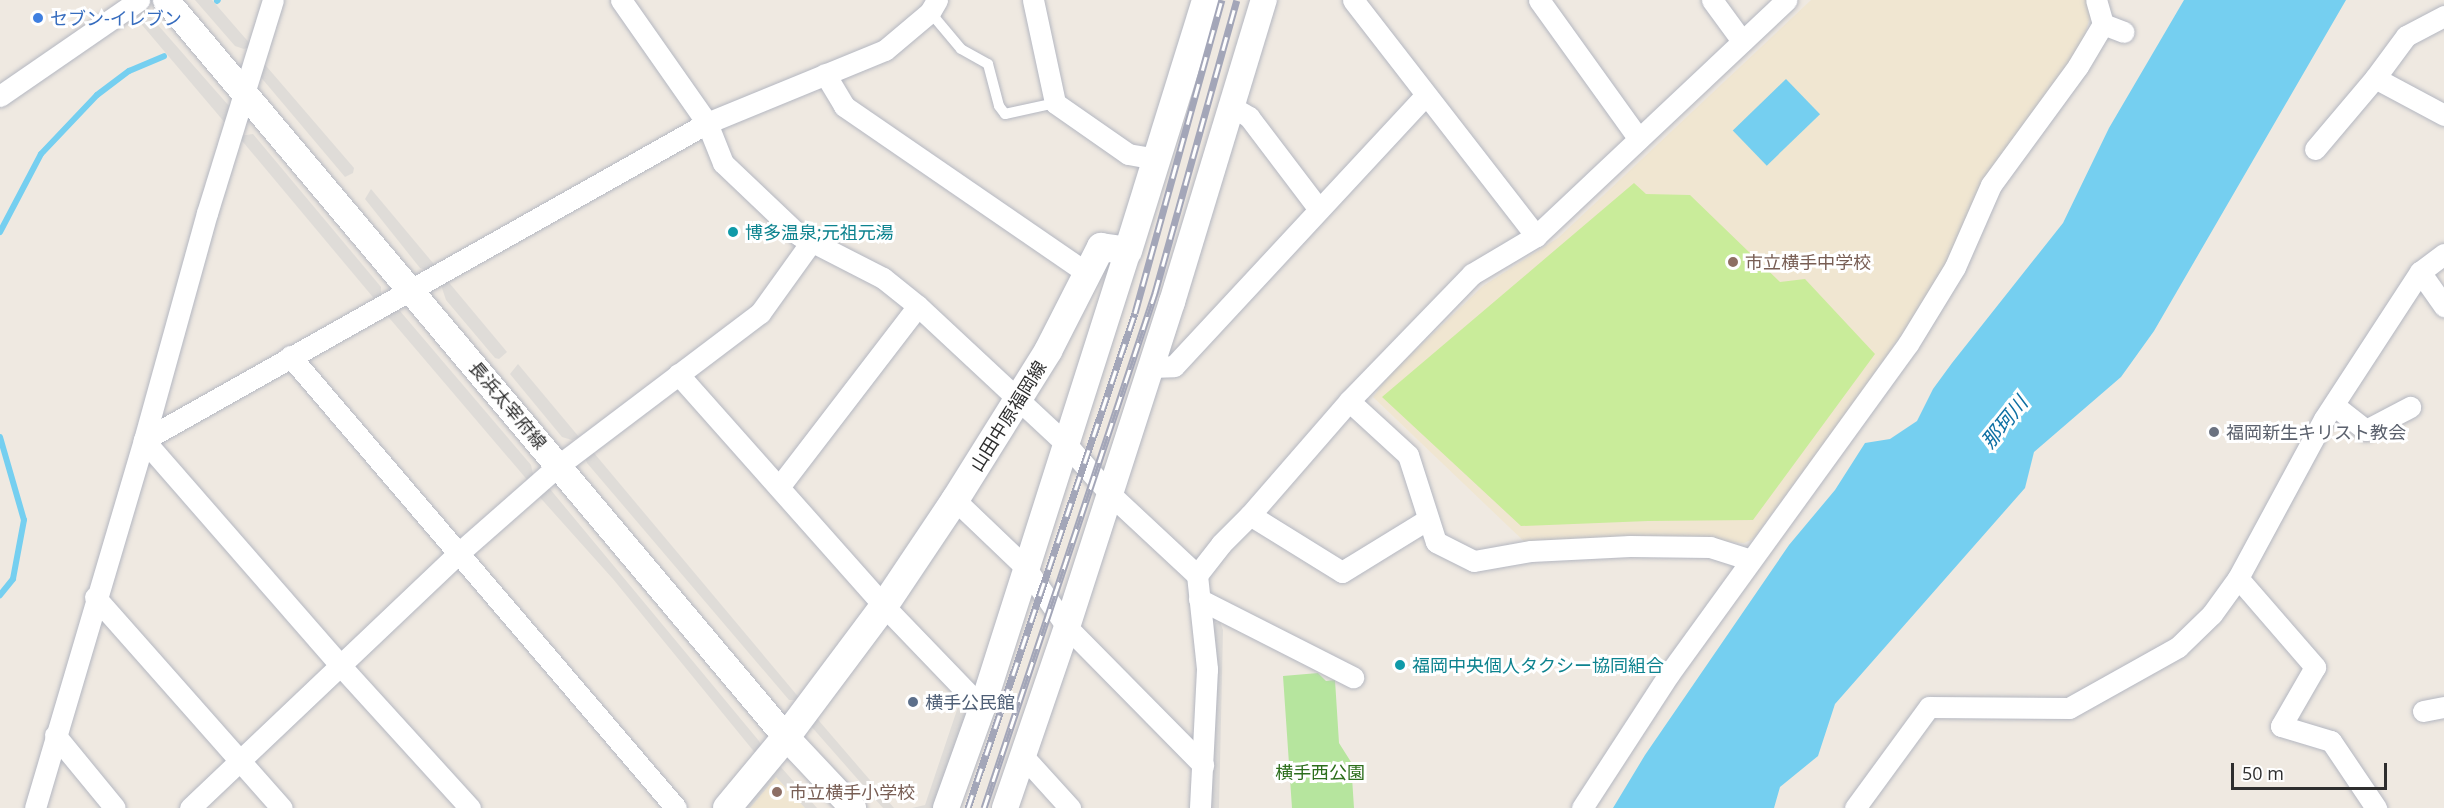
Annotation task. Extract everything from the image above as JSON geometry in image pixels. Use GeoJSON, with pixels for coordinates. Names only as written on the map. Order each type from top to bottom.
{"type":"FeatureCollection","features":[{"type":"Feature","properties":{"kind":"main road"},"geometry":{"type":"LineString","coordinates":[[1128,251],[1206,0]]}},
{"type":"Feature","properties":{"kind":"main road","name":"山田中原福岡線"},"geometry":{"type":"LineString","coordinates":[[728,808],[786,737],[884,606],[955,500],[1019,400],[1071,310],[1101,247],[1128,251]]}},
{"type":"Feature","properties":{"kind":"street"},"geometry":{"type":"LineString","coordinates":[[0,96],[140,0]]}},
{"type":"Feature","properties":{"kind":"street","name":"長浜太宰府線"},"geometry":{"type":"LineString","coordinates":[[166,0],[786,737],[853,808]]}},
{"type":"Feature","properties":{"kind":"street"},"geometry":{"type":"LineString","coordinates":[[35,808],[244,91],[273,0]]}},
{"type":"Feature","properties":{"kind":"street"},"geometry":{"type":"LineString","coordinates":[[621,0],[707,123],[723,163],[799,235],[883,278],[918,306],[1066,444],[1110,494],[1197,575],[1207,669],[1200,808]]}},
{"type":"Feature","properties":{"kind":"street"},"geometry":{"type":"LineString","coordinates":[[1033,0],[1055,103],[1128,154],[1156,159]]}},
{"type":"Feature","properties":{"kind":"street"},"geometry":{"type":"LineString","coordinates":[[1005,808],[1110,494],[1264,0]]}},
{"type":"Feature","properties":{"kind":"street"},"geometry":{"type":"LineString","coordinates":[[1353,0],[1536,237]]}},
{"type":"Feature","properties":{"kind":"street"},"geometry":{"type":"LineString","coordinates":[[1539,0],[1639,139]]}},
{"type":"Feature","properties":{"kind":"street"},"geometry":{"type":"LineString","coordinates":[[1712,0],[1742,41]]}},
{"type":"Feature","properties":{"kind":"street"},"geometry":{"type":"LineString","coordinates":[[1197,575],[1221,544],[1250,515],[1348,401],[1472,274],[1536,237],[1786,0]]}},
{"type":"Feature","properties":{"kind":"street"},"geometry":{"type":"LineString","coordinates":[[1582,808],[1668,674],[1908,344],[1955,267],[1991,185],[2078,66],[2103,24],[2096,0]]}},
{"type":"Feature","properties":{"kind":"street"},"geometry":{"type":"LineString","coordinates":[[144,440],[707,123],[885,50],[934,6]]}},
{"type":"Feature","properties":{"kind":"street"},"geometry":{"type":"LineString","coordinates":[[2315,149],[2375,78],[2406,36],[2444,16]]}},
{"type":"Feature","properties":{"kind":"street"},"geometry":{"type":"LineString","coordinates":[[2103,24],[2124,32]]}},
{"type":"Feature","properties":{"kind":"street"},"geometry":{"type":"LineString","coordinates":[[825,74],[844,106],[1088,274]]}},
{"type":"Feature","properties":{"kind":"street"},"geometry":{"type":"LineString","coordinates":[[2375,78],[2444,115]]}},
{"type":"Feature","properties":{"kind":"street"},"geometry":{"type":"LineString","coordinates":[[1150,367],[1174,366],[1426,94]]}},
{"type":"Feature","properties":{"kind":"street"},"geometry":{"type":"LineString","coordinates":[[1232,108],[1249,117],[1318,208]]}},
{"type":"Feature","properties":{"kind":"street"},"geometry":{"type":"LineString","coordinates":[[190,808],[460,552],[559,465],[760,313],[811,242]]}},
{"type":"Feature","properties":{"kind":"street"},"geometry":{"type":"LineString","coordinates":[[946,808],[982,708],[1128,251]]}},
{"type":"Feature","properties":{"kind":"street"},"geometry":{"type":"LineString","coordinates":[[1855,808],[1929,707],[2069,708],[2178,647],[2212,614],[2238,578],[2324,419],[2335,406],[2420,272],[2444,254]]}},
{"type":"Feature","properties":{"kind":"street"},"geometry":{"type":"LineString","coordinates":[[2420,272],[2444,306]]}},
{"type":"Feature","properties":{"kind":"street"},"geometry":{"type":"LineString","coordinates":[[779,487],[918,306]]}},
{"type":"Feature","properties":{"kind":"street"},"geometry":{"type":"LineString","coordinates":[[290,356],[460,552],[676,808]]}},
{"type":"Feature","properties":{"kind":"street"},"geometry":{"type":"LineString","coordinates":[[678,374],[884,606],[982,708]]}},
{"type":"Feature","properties":{"kind":"street"},"geometry":{"type":"LineString","coordinates":[[1348,401],[1408,455],[1437,542],[1474,561],[1531,551],[1630,546],[1710,548],[1751,560]]}},
{"type":"Feature","properties":{"kind":"street"},"geometry":{"type":"LineString","coordinates":[[2335,406],[2366,430],[2410,407]]}},
{"type":"Feature","properties":{"kind":"street"},"geometry":{"type":"LineString","coordinates":[[144,440],[340,665],[470,808]]}},
{"type":"Feature","properties":{"kind":"street"},"geometry":{"type":"LineString","coordinates":[[955,500],[1026,567],[1067,627],[1203,765]]}},
{"type":"Feature","properties":{"kind":"street"},"geometry":{"type":"LineString","coordinates":[[1250,515],[1342,572],[1428,519]]}},
{"type":"Feature","properties":{"kind":"street"},"geometry":{"type":"LineString","coordinates":[[2238,578],[2315,667],[2281,726],[2331,741],[2376,808]]}},
{"type":"Feature","properties":{"kind":"street"},"geometry":{"type":"LineString","coordinates":[[95,597],[241,759],[282,808]]}},
{"type":"Feature","properties":{"kind":"street"},"geometry":{"type":"LineString","coordinates":[[1199,599],[1353,677]]}},
{"type":"Feature","properties":{"kind":"street"},"geometry":{"type":"LineString","coordinates":[[2423,711],[2444,708]]}},
{"type":"Feature","properties":{"kind":"street"},"geometry":{"type":"LineString","coordinates":[[55,735],[116,808]]}},
{"type":"Feature","properties":{"kind":"street"},"geometry":{"type":"LineString","coordinates":[[1022,755],[1070,808]]}},
{"type":"Feature","properties":{"kind":"lane"},"geometry":{"type":"LineString","coordinates":[[934,6],[960,49],[988,64],[999,106],[1005,114],[1055,103]]}},
{"type":"Feature","properties":{"kind":"shaded area"},"geometry":{"type":"Polygon","coordinates":[[[195,0],[212,0],[252,46],[244,49],[235,46],[195,0]]]}},
{"type":"Feature","properties":{"kind":"shaded area","name":"市立横手中学校"},"geometry":{"type":"Polygon","coordinates":[[[1811,0],[2090,0],[2091,13],[2083,42],[1931,292],[1846,414],[1753,539],[1744,543],[1647,536],[1532,549],[1373,397],[1389,376],[1483,286],[1558,238],[1811,0]]]}},
{"type":"Feature","properties":{"kind":"shaded area"},"geometry":{"type":"Polygon","coordinates":[[[143,8],[229,106],[226,124],[131,12],[143,8]]]}},
{"type":"Feature","properties":{"kind":"shaded area"},"geometry":{"type":"Polygon","coordinates":[[[261,60],[354,168],[353,173],[345,177],[259,75],[261,60]]]}},
{"type":"Feature","properties":{"kind":"shaded area"},"geometry":{"type":"Polygon","coordinates":[[[253,134],[381,287],[381,296],[377,302],[238,136],[253,134]]]}},
{"type":"Feature","properties":{"kind":"shaded area"},"geometry":{"type":"Polygon","coordinates":[[[371,189],[438,269],[432,272],[420,268],[365,199],[371,189]]]}},
{"type":"Feature","properties":{"kind":"shaded area"},"geometry":{"type":"Polygon","coordinates":[[[446,279],[507,352],[499,359],[495,358],[446,300],[441,285],[446,279]]]}},
{"type":"Feature","properties":{"kind":"shaded area"},"geometry":{"type":"Polygon","coordinates":[[[390,310],[400,311],[531,465],[533,474],[529,482],[385,313],[390,310]]]}},
{"type":"Feature","properties":{"kind":"shaded area"},"geometry":{"type":"Polygon","coordinates":[[[518,364],[579,437],[572,440],[562,437],[510,374],[518,364]]]}},
{"type":"Feature","properties":{"kind":"shaded area"},"geometry":{"type":"Polygon","coordinates":[[[589,447],[801,700],[789,700],[587,463],[585,458],[589,447]]]}},
{"type":"Feature","properties":{"kind":"shaded area"},"geometry":{"type":"Polygon","coordinates":[[[542,489],[550,489],[759,741],[761,745],[756,754],[613,579],[536,493],[542,489]]]}},
{"type":"Feature","properties":{"kind":"shaded area"},"geometry":{"type":"Polygon","coordinates":[[[1220,622],[1223,630],[1219,808],[1209,808],[1214,627],[1215,623],[1220,622]]]}},
{"type":"Feature","properties":{"kind":"shaded area"},"geometry":{"type":"Polygon","coordinates":[[[960,701],[972,712],[935,808],[912,808],[925,805],[960,701]]]}},
{"type":"Feature","properties":{"kind":"shaded area"},"geometry":{"type":"Polygon","coordinates":[[[814,715],[894,808],[883,808],[810,725],[814,715]]]}},
{"type":"Feature","properties":{"kind":"shaded area"},"geometry":{"type":"Polygon","coordinates":[[[780,766],[817,808],[805,808],[776,777],[750,808],[742,808],[780,766]]]}},
{"type":"Feature","properties":{"kind":"shaded area","name":"市立横手小学校"},"geometry":{"type":"Polygon","coordinates":[[[776,776],[805,808],[750,808],[776,776]]]}},
{"type":"Feature","properties":{"kind":"green space"},"geometry":{"type":"Polygon","coordinates":[[[1634,183],[1646,194],[1690,195],[1780,282],[1805,279],[1875,354],[1753,520],[1521,526],[1382,397],[1634,183]]]}},
{"type":"Feature","properties":{"kind":"green space","name":"横手西公園"},"geometry":{"type":"Polygon","coordinates":[[[1318,673],[1326,681],[1335,680],[1339,743],[1351,762],[1354,808],[1292,808],[1283,676],[1318,673]]]}},
{"type":"Feature","properties":{"kind":"water","name":"那珂川"},"geometry":{"type":"Polygon","coordinates":[[[2184,0],[2346,0],[2154,331],[2121,377],[2034,452],[2025,488],[1835,704],[1818,756],[1780,787],[1774,808],[1613,808],[1645,755],[1789,545],[1835,490],[1865,443],[1890,439],[1917,421],[1933,389],[1952,363],[2063,223],[2109,128],[2184,0]]]}},
{"type":"Feature","properties":{"kind":"water"},"geometry":{"type":"Polygon","coordinates":[[[1786,79],[1820,114],[1767,166],[1733,130],[1786,79]]]}},
{"type":"Feature","properties":{"kind":"waterway"},"geometry":{"type":"LineString","coordinates":[[0,232],[41,154],[97,95],[129,71],[164,56]]}},
{"type":"Feature","properties":{"kind":"waterway"},"geometry":{"type":"LineString","coordinates":[[0,437],[24,520],[13,579],[0,595]]}},
{"type":"Feature","properties":{"kind":"railway"},"geometry":{"type":"LineString","coordinates":[[968,808],[1135,313],[1222,0]]}},
{"type":"Feature","properties":{"kind":"railway"},"geometry":{"type":"LineString","coordinates":[[984,808],[1155,293],[1237,0]]}},
{"type":"Feature","properties":{"kind":"place","name":"セブン-イレブン"},"geometry":{"type":"Point","coordinates":[38,18]}},
{"type":"Feature","properties":{"kind":"place","name":"博多温泉;元祖元湯"},"geometry":{"type":"Point","coordinates":[733,232]}},
{"type":"Feature","properties":{"kind":"place","name":"市立横手中学校"},"geometry":{"type":"Point","coordinates":[1733,262]}},
{"type":"Feature","properties":{"kind":"place","name":"福岡新生キリスト教会"},"geometry":{"type":"Point","coordinates":[2214,432]}},
{"type":"Feature","properties":{"kind":"place","name":"福岡中央個人タクシー協同組合"},"geometry":{"type":"Point","coordinates":[1400,665]}},
{"type":"Feature","properties":{"kind":"place","name":"横手公民館"},"geometry":{"type":"Point","coordinates":[913,702]}},
{"type":"Feature","properties":{"kind":"place","name":"市立横手小学校"},"geometry":{"type":"Point","coordinates":[777,792]}}]}
